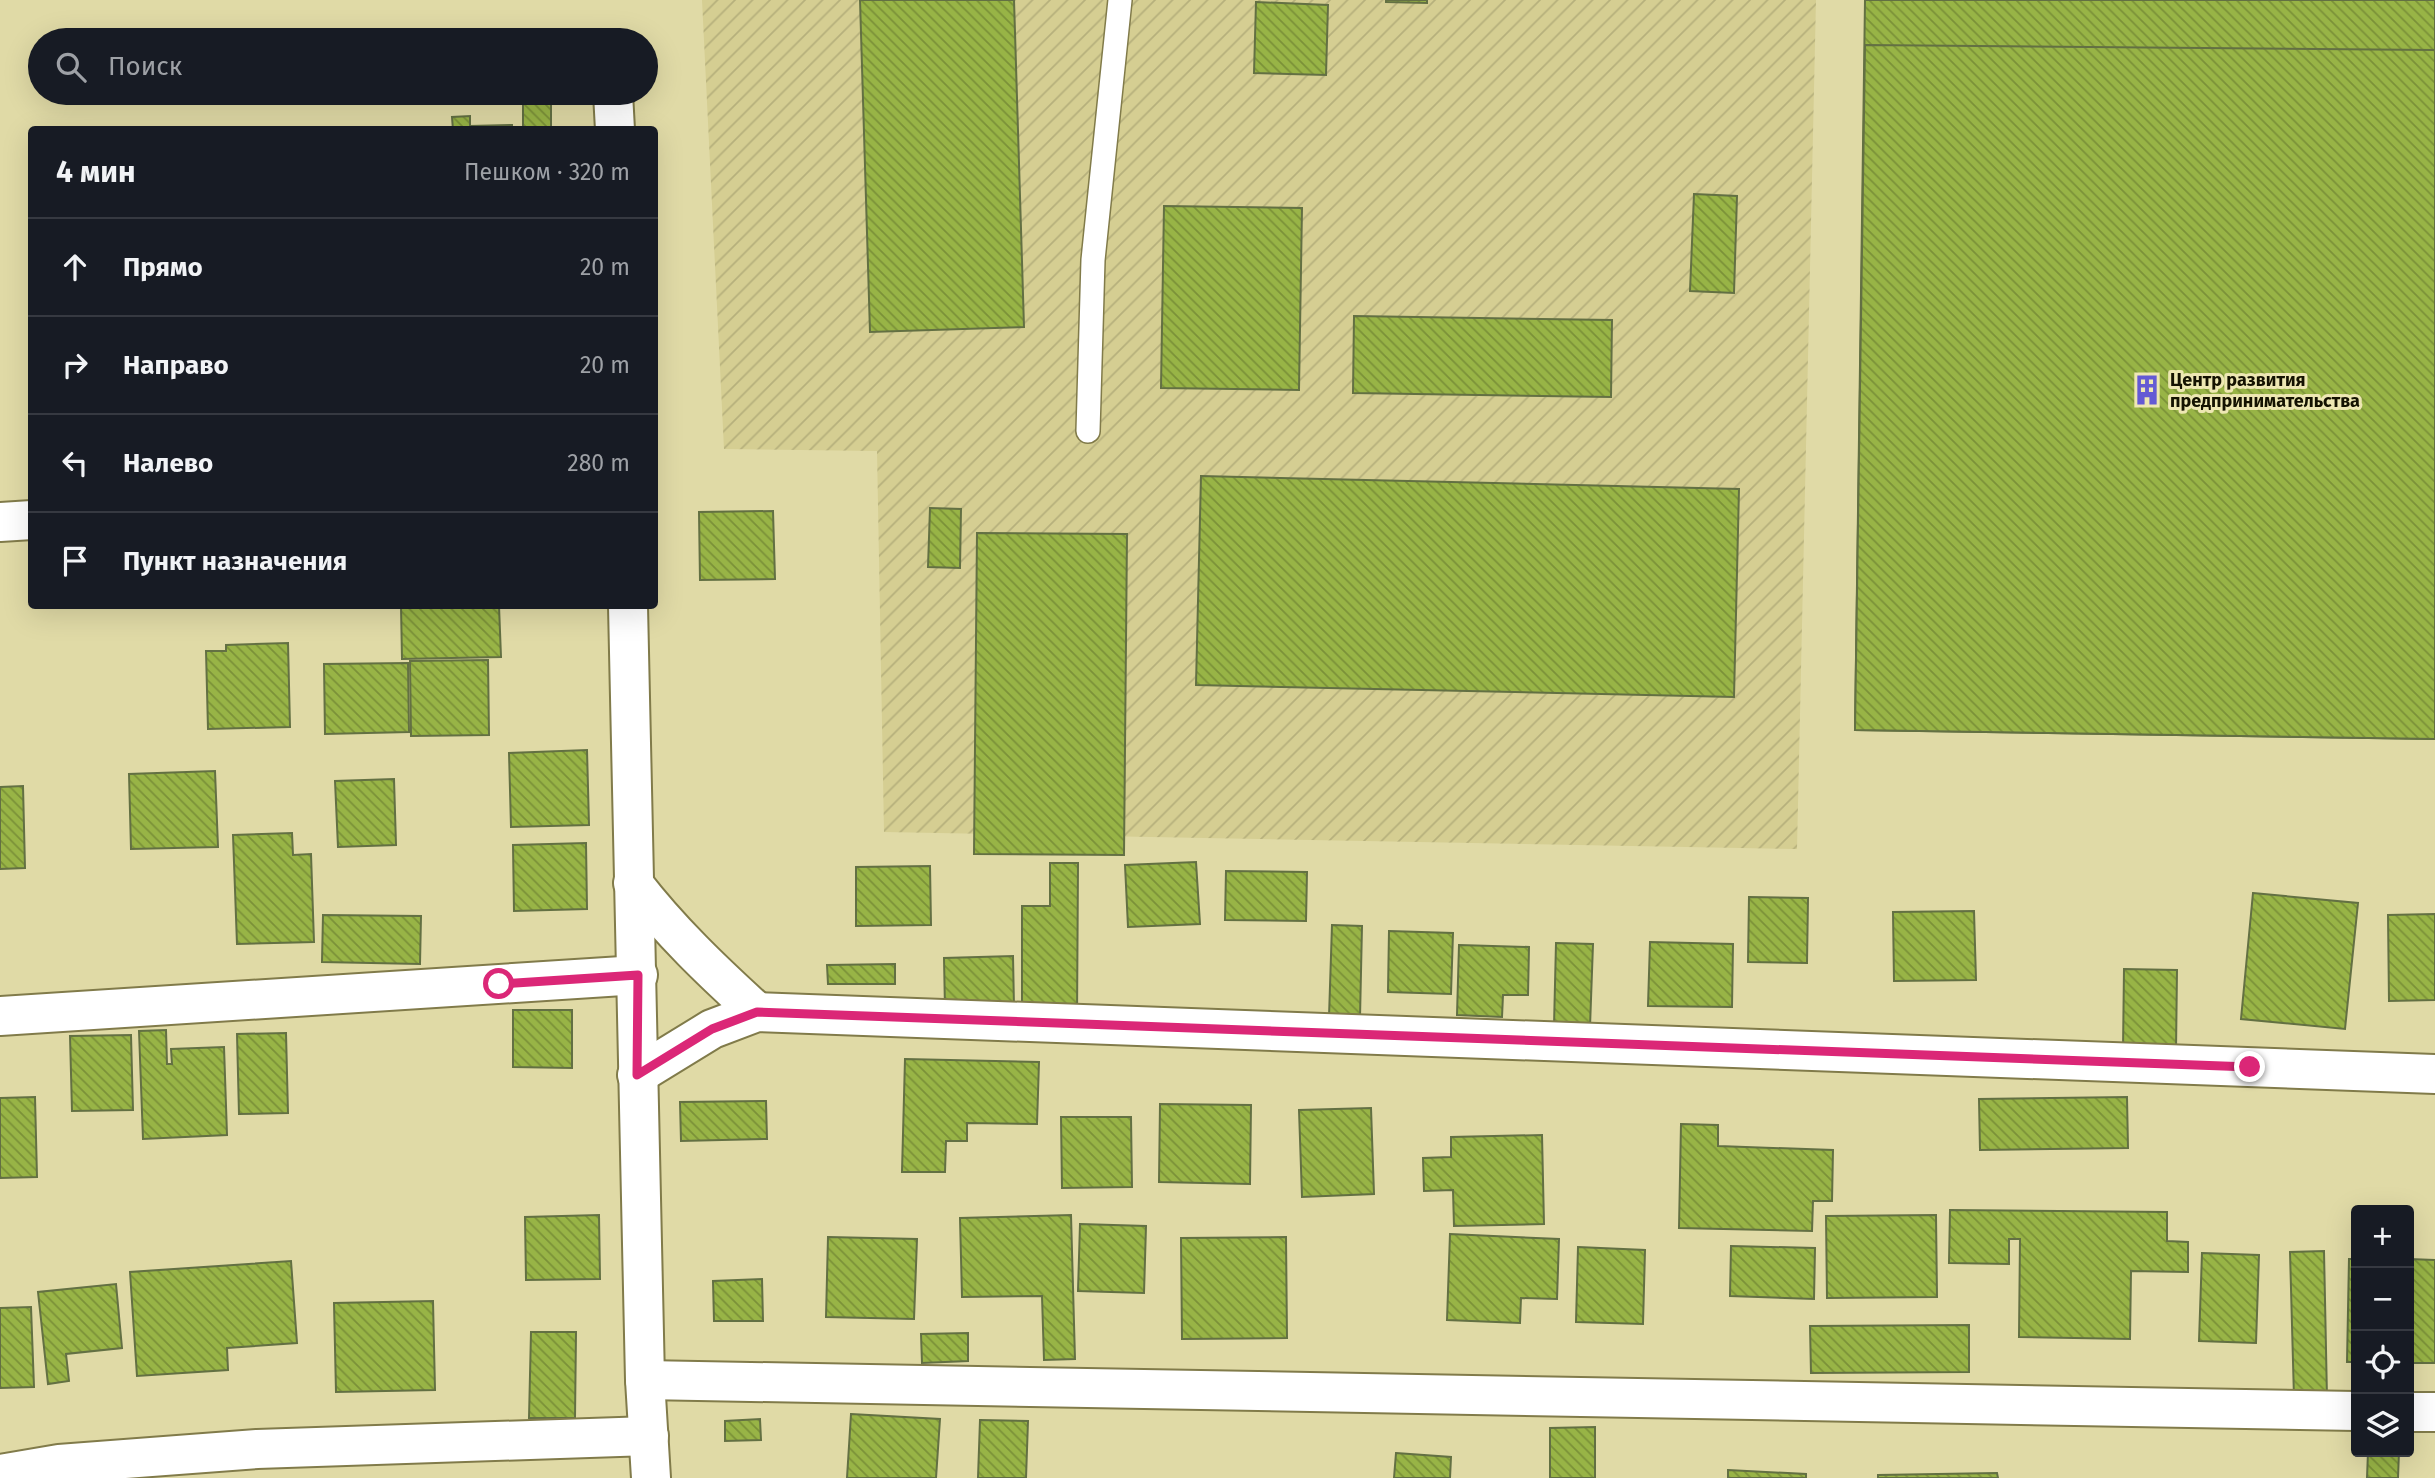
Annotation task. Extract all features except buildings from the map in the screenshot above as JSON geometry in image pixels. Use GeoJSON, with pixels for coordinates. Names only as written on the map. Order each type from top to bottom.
{"type":"FeatureCollection","features":[{"type":"Feature","properties":{"kind":"street"},"geometry":{"type":"LineString","coordinates":[[614,105],[615,126]]}},
{"type":"Feature","properties":{"kind":"street"},"geometry":{"type":"LineString","coordinates":[[0,522],[28,520]]}},
{"type":"Feature","properties":{"kind":"street"},"geometry":{"type":"LineString","coordinates":[[628,609],[645,1380],[651,1478]]}},
{"type":"Feature","properties":{"kind":"street"},"geometry":{"type":"LineString","coordinates":[[633,883],[664,922],[757,1012]]}},
{"type":"Feature","properties":{"kind":"street"},"geometry":{"type":"LineString","coordinates":[[0,1016],[638,975]]}},
{"type":"Feature","properties":{"kind":"street"},"geometry":{"type":"LineString","coordinates":[[637,1075],[712,1029],[757,1012],[2435,1074]]}},
{"type":"Feature","properties":{"kind":"street"},"geometry":{"type":"LineString","coordinates":[[645,1380],[2351,1411]]}},
{"type":"Feature","properties":{"kind":"street"},"geometry":{"type":"LineString","coordinates":[[2414,1412],[2435,1412]]}},
{"type":"Feature","properties":{"kind":"street"},"geometry":{"type":"LineString","coordinates":[[0,1474],[59,1464],[257,1449],[649,1436]]}},
{"type":"Feature","properties":{"kind":"lane"},"geometry":{"type":"LineString","coordinates":[[1088,431],[1093,260],[1120,0]]}},
{"type":"Feature","properties":{"kind":"shaded area"},"geometry":{"type":"Polygon","coordinates":[[[702,0],[1816,0],[1797,849],[884,832],[877,451],[724,449],[702,0]]]}},
{"type":"Feature","properties":{"kind":"place","name":"Центр развития предпринимательства"},"geometry":{"type":"Point","coordinates":[2147,390]}},
{"type":"Feature","properties":{"kind":"route"},"geometry":{"type":"LineString","coordinates":[[499,984],[638,975],[637,1075],[712,1029],[757,1012],[2250,1067]]}}]}
